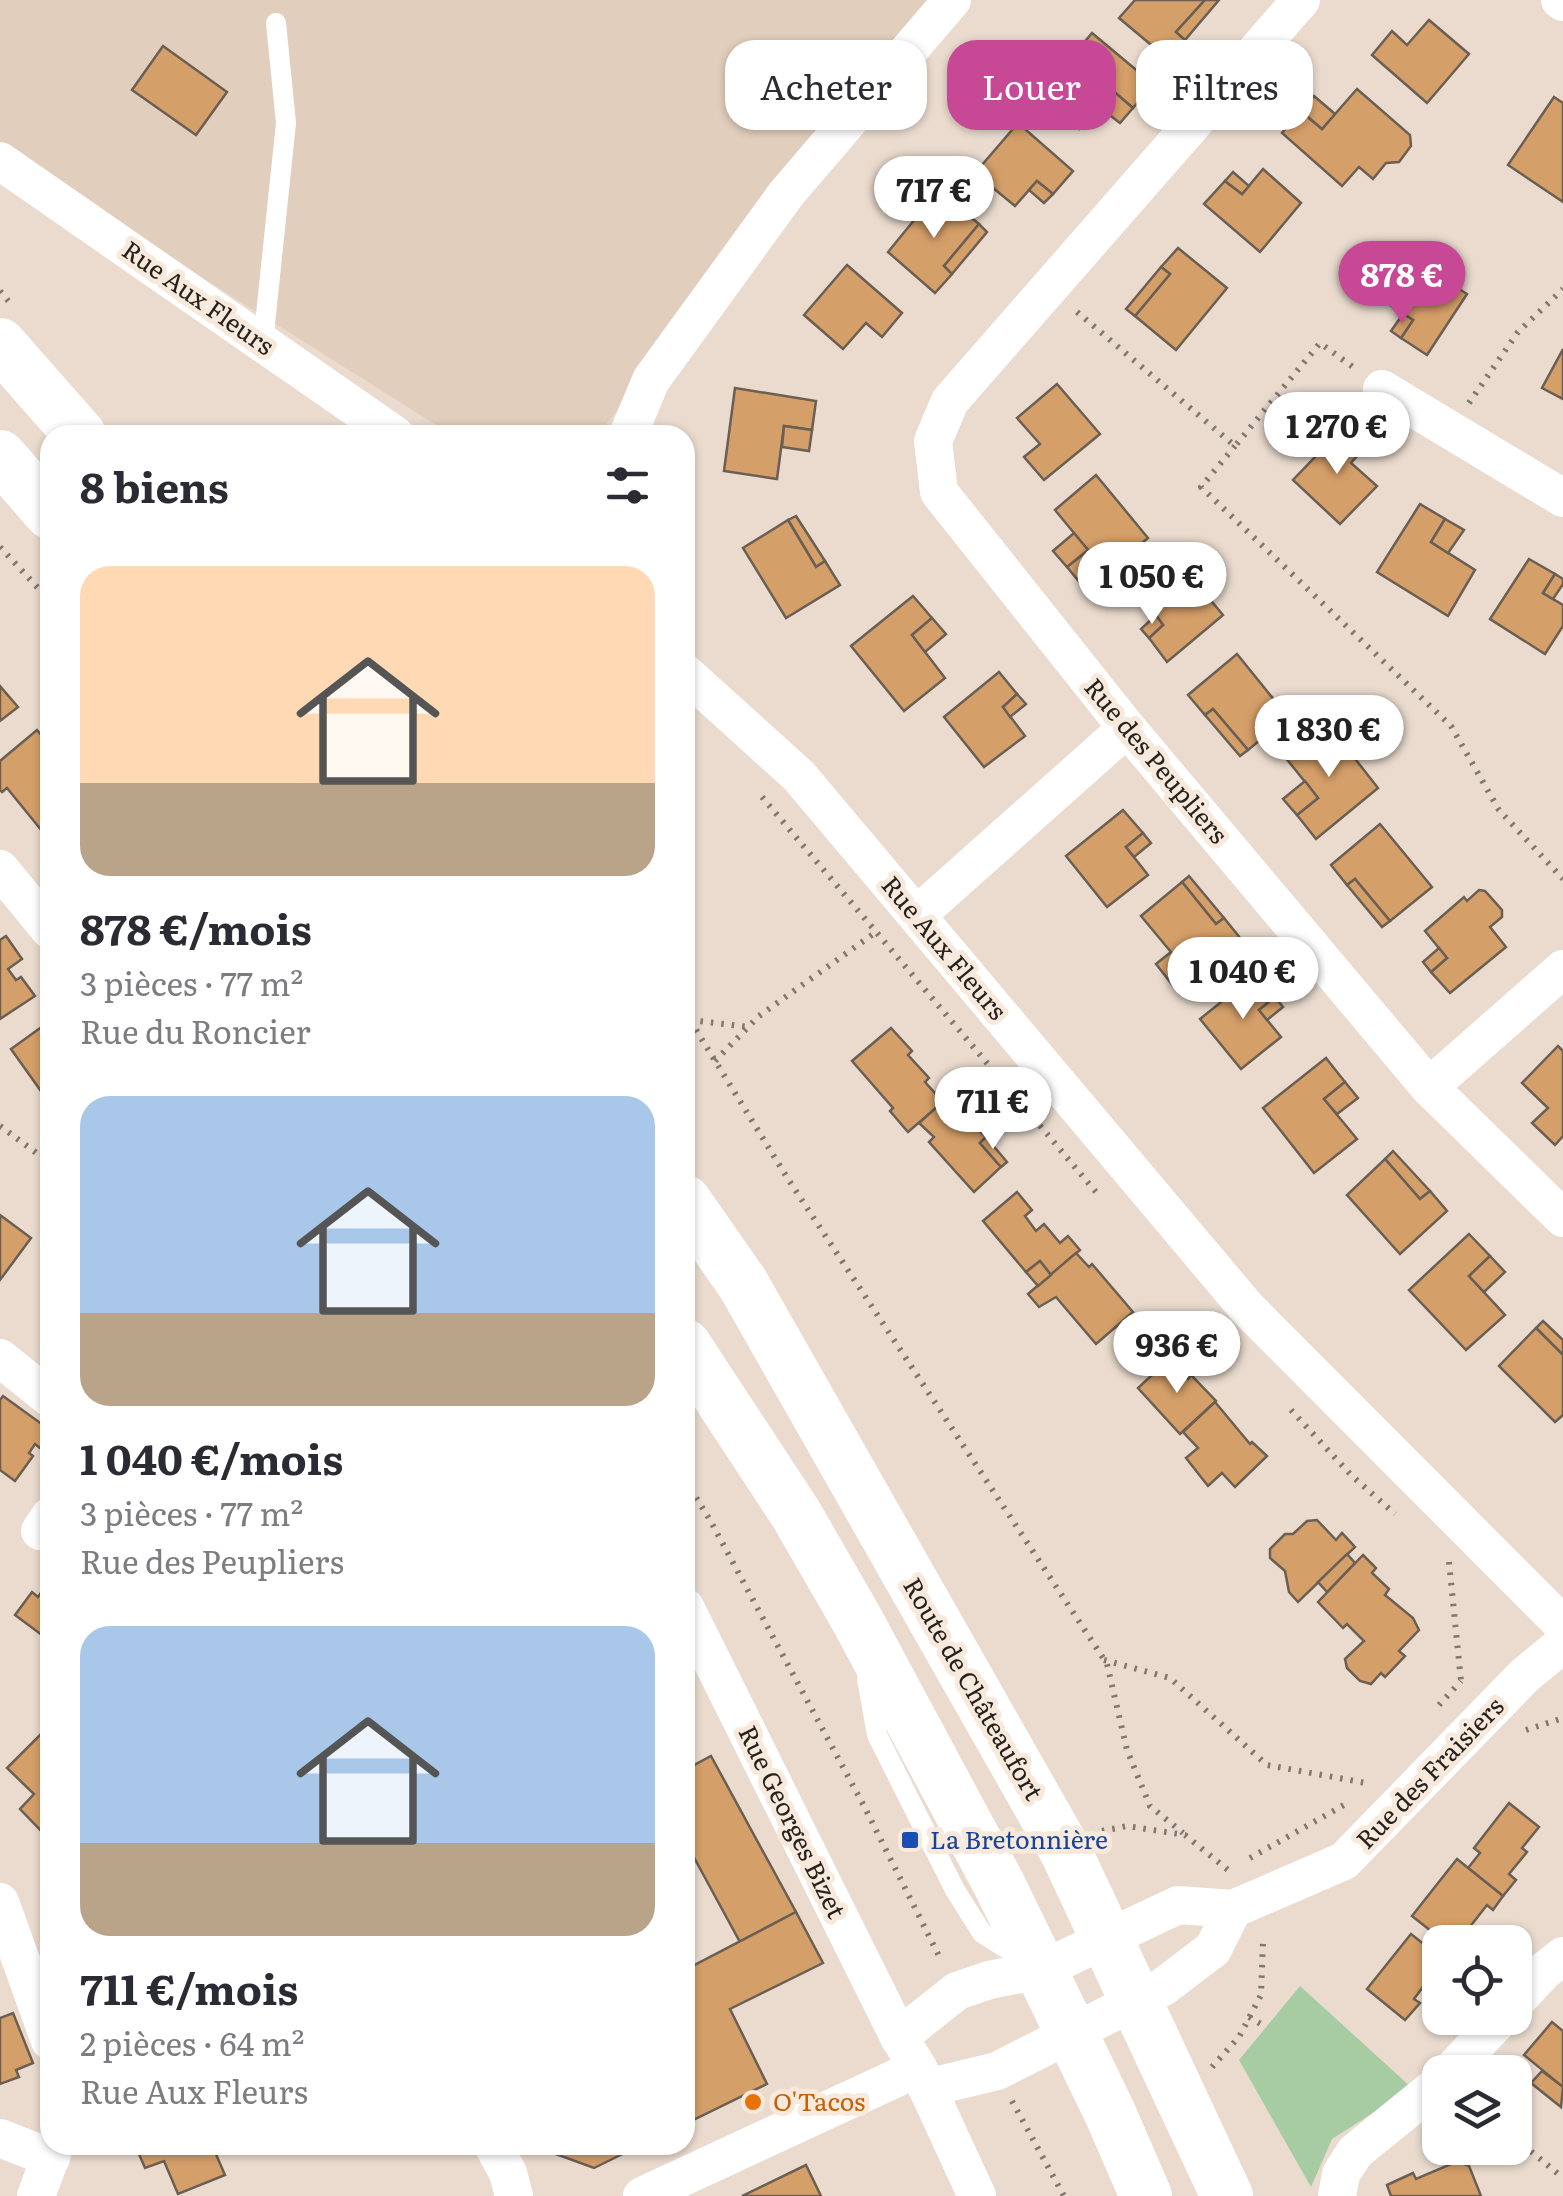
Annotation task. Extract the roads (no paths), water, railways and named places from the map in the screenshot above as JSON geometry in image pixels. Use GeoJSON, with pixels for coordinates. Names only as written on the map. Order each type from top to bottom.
{"type":"FeatureCollection","features":[{"type":"Feature","properties":{"kind":"main road"},"geometry":{"type":"LineString","coordinates":[[0,344],[71,425]]}},
{"type":"Feature","properties":{"kind":"main road"},"geometry":{"type":"LineString","coordinates":[[0,456],[40,502]]}},
{"type":"Feature","properties":{"kind":"main road","name":"Route de Châteaufort"},"geometry":{"type":"LineString","coordinates":[[695,1215],[744,1284],[1056,1836],[1071,1955],[1071,2034],[1146,2196]]}},
{"type":"Feature","properties":{"kind":"main road","name":"Route de Châteaufort"},"geometry":{"type":"LineString","coordinates":[[695,1359],[796,1514],[1000,1886],[1071,1955],[1137,2000],[1227,2196]]}},
{"type":"Feature","properties":{"kind":"street"},"geometry":{"type":"LineString","coordinates":[[632,425],[652,380],[786,194],[952,0]]}},
{"type":"Feature","properties":{"kind":"street","name":"Rue des Peupliers"},"geometry":{"type":"LineString","coordinates":[[1301,0],[950,401],[932,441],[939,492],[1127,728],[1428,1086],[1563,1218]]}},
{"type":"Feature","properties":{"kind":"street","name":"Rue Aux Fleurs"},"geometry":{"type":"LineString","coordinates":[[0,161],[380,425]]}},
{"type":"Feature","properties":{"kind":"street"},"geometry":{"type":"LineString","coordinates":[[1382,389],[1563,498]]}},
{"type":"Feature","properties":{"kind":"street","name":"Rue Aux Fleurs"},"geometry":{"type":"LineString","coordinates":[[695,682],[799,776],[1246,1307],[1563,1624]]}},
{"type":"Feature","properties":{"kind":"street"},"geometry":{"type":"LineString","coordinates":[[916,916],[1127,728]]}},
{"type":"Feature","properties":{"kind":"street"},"geometry":{"type":"LineString","coordinates":[[0,869],[40,918]]}},
{"type":"Feature","properties":{"kind":"street"},"geometry":{"type":"LineString","coordinates":[[1428,1086],[1563,970]]}},
{"type":"Feature","properties":{"kind":"street"},"geometry":{"type":"LineString","coordinates":[[0,1358],[40,1390]]}},
{"type":"Feature","properties":{"kind":"street","name":"Rue Georges Bizet"},"geometry":{"type":"LineString","coordinates":[[695,1627],[915,2064],[977,2196]]}},
{"type":"Feature","properties":{"kind":"street","name":"Rue des Fraisiers"},"geometry":{"type":"LineString","coordinates":[[1233,1909],[1344,1861],[1525,1675],[1563,1644]]}},
{"type":"Feature","properties":{"kind":"street"},"geometry":{"type":"LineString","coordinates":[[0,1902],[40,2013]]}},
{"type":"Feature","properties":{"kind":"street"},"geometry":{"type":"LineString","coordinates":[[642,2196],[915,2064],[997,2072],[1163,1988],[1212,1949],[1233,1909],[1178,1905],[1071,1955],[957,1992],[915,2064]]}},
{"type":"Feature","properties":{"kind":"street"},"geometry":{"type":"LineString","coordinates":[[1532,1984],[1563,1956]]}},
{"type":"Feature","properties":{"kind":"street"},"geometry":{"type":"LineString","coordinates":[[1466,2055],[1485,2035]]}},
{"type":"Feature","properties":{"kind":"street"},"geometry":{"type":"LineString","coordinates":[[1338,2196],[1341,2174],[1355,2152],[1422,2098]]}},
{"type":"Feature","properties":{"kind":"street"},"geometry":{"type":"LineString","coordinates":[[0,2138],[40,2148]]}},
{"type":"Feature","properties":{"kind":"street"},"geometry":{"type":"LineString","coordinates":[[36,2196],[51,2155]]}},
{"type":"Feature","properties":{"kind":"street"},"geometry":{"type":"LineString","coordinates":[[499,2155],[514,2196]]}},
{"type":"Feature","properties":{"kind":"lane"},"geometry":{"type":"LineString","coordinates":[[263,344],[286,123],[276,24]]}},
{"type":"Feature","properties":{"kind":"place","name":"La Bretonnière"},"geometry":{"type":"Point","coordinates":[910,1840]}},
{"type":"Feature","properties":{"kind":"place","name":"O'Tacos"},"geometry":{"type":"Point","coordinates":[753,2102]}}]}
